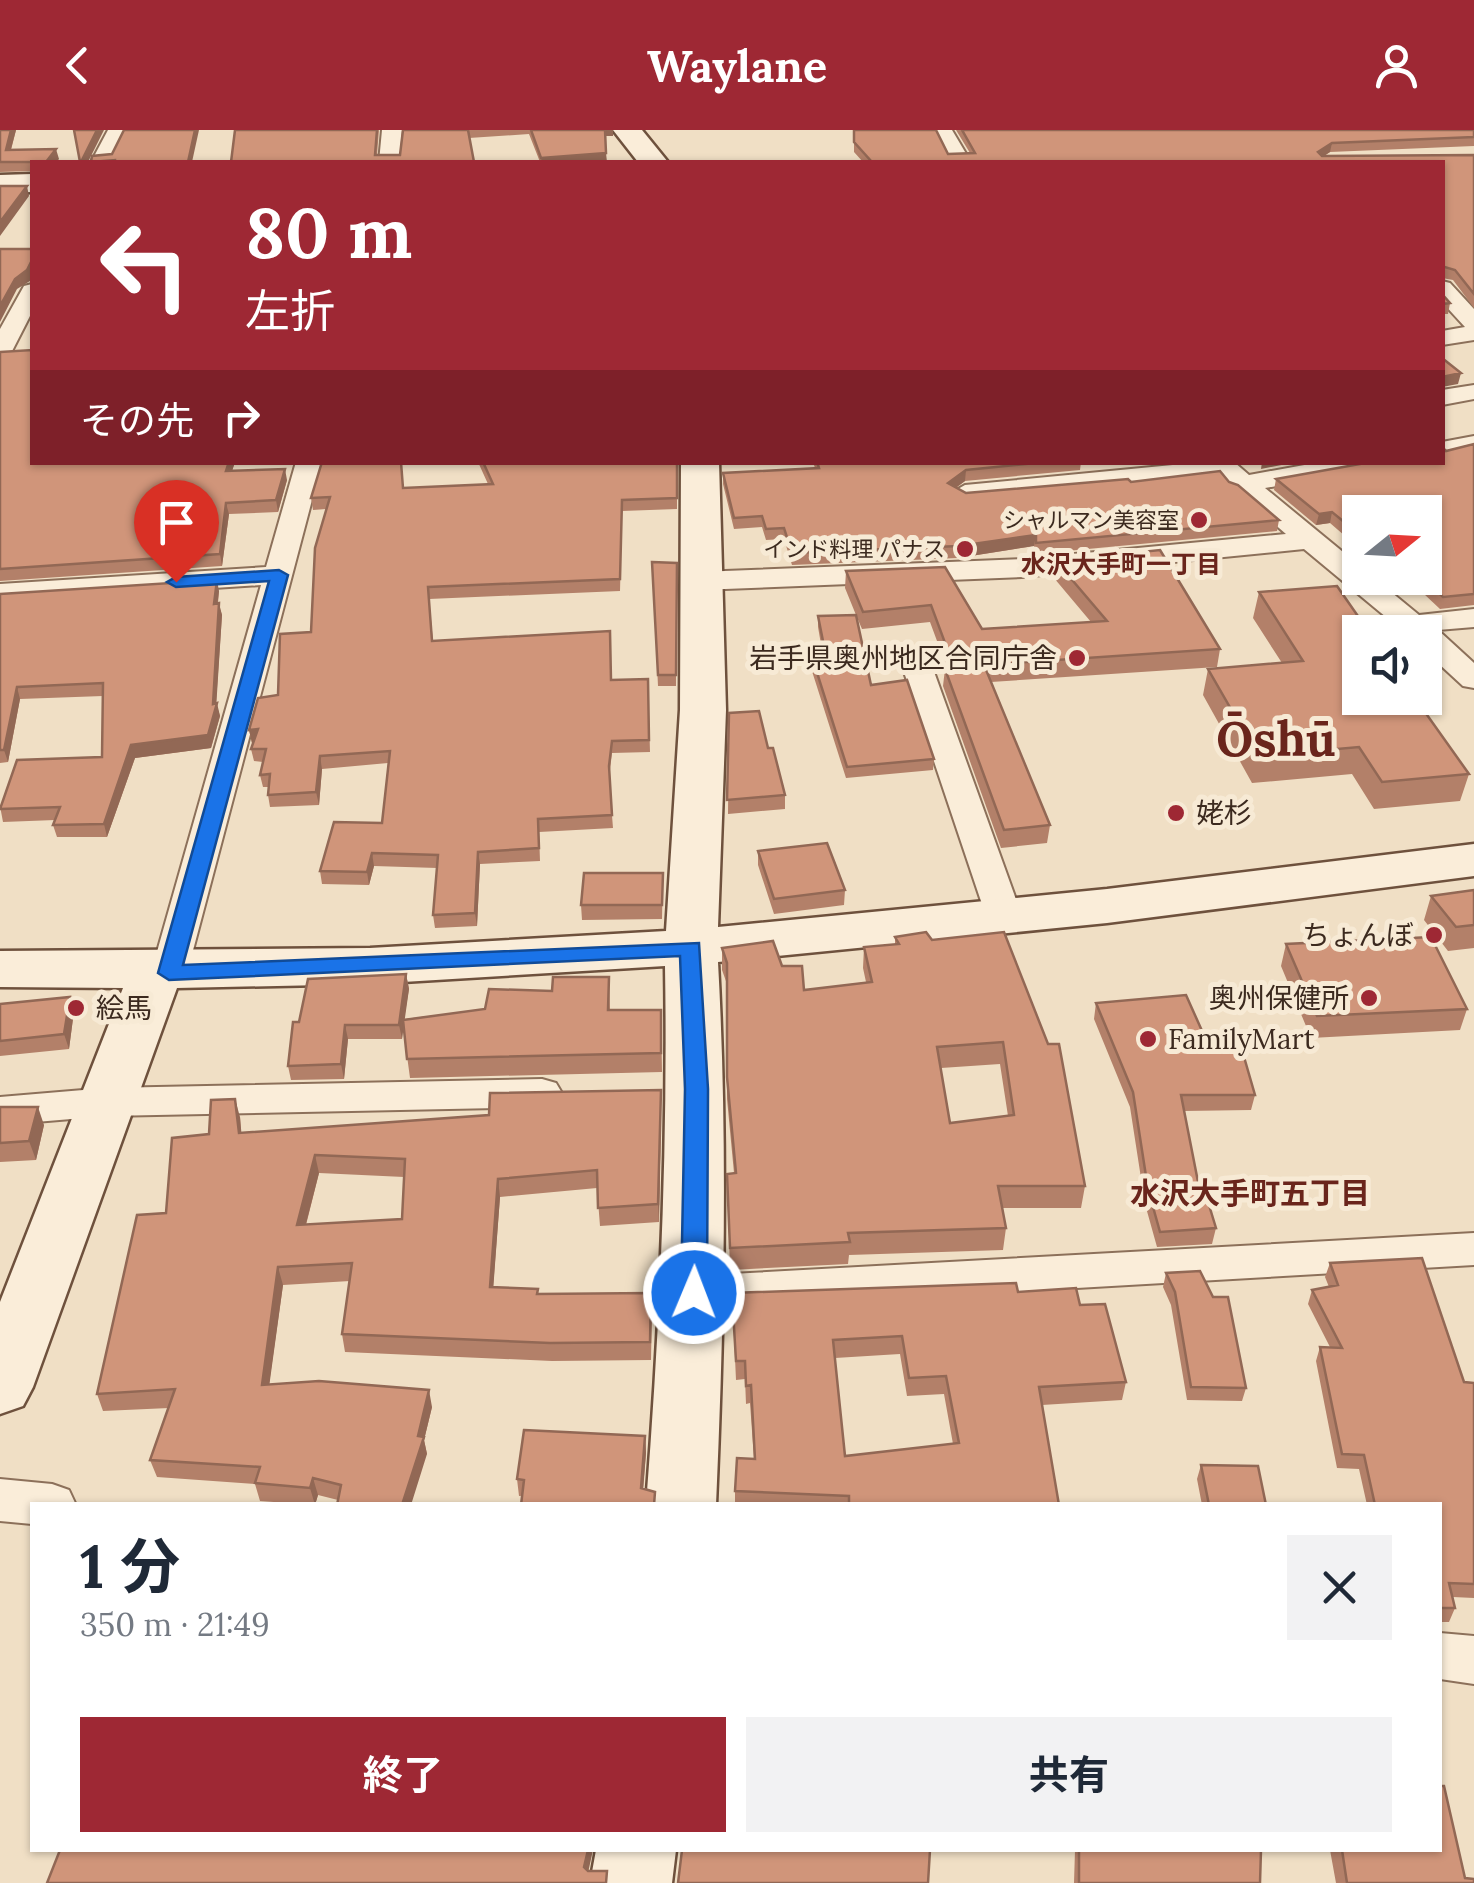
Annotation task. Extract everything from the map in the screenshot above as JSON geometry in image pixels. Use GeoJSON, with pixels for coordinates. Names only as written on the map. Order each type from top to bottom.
{"type":"FeatureCollection","features":[{"type":"Feature","properties":{"kind":"street"},"geometry":{"type":"LineString","coordinates":[[101,160],[118,130]]}},
{"type":"Feature","properties":{"kind":"street"},"geometry":{"type":"LineString","coordinates":[[389,160],[392,130]]}},
{"type":"Feature","properties":{"kind":"street"},"geometry":{"type":"LineString","coordinates":[[626,130],[651,160]]}},
{"type":"Feature","properties":{"kind":"street"},"geometry":{"type":"LineString","coordinates":[[942,130],[961,160]]}},
{"type":"Feature","properties":{"kind":"street"},"geometry":{"type":"LineString","coordinates":[[0,184],[30,183]]}},
{"type":"Feature","properties":{"kind":"street"},"geometry":{"type":"LineString","coordinates":[[1445,336],[1471,319],[1448,282]]}},
{"type":"Feature","properties":{"kind":"street"},"geometry":{"type":"LineString","coordinates":[[30,295],[0,355],[30,357]]}},
{"type":"Feature","properties":{"kind":"street"},"geometry":{"type":"LineString","coordinates":[[1445,397],[1474,392]]}},
{"type":"Feature","properties":{"kind":"street"},"geometry":{"type":"LineString","coordinates":[[1445,449],[1474,444]]}},
{"type":"Feature","properties":{"kind":"street"},"geometry":{"type":"LineString","coordinates":[[0,1387],[107,1102],[162,973],[308,465]]}},
{"type":"Feature","properties":{"kind":"street"},"geometry":{"type":"LineString","coordinates":[[681,1502],[694,1293],[677,1090],[691,948],[703,710],[700,465]]}},
{"type":"Feature","properties":{"kind":"street"},"geometry":{"type":"LineString","coordinates":[[998,465],[1008,489]]}},
{"type":"Feature","properties":{"kind":"street"},"geometry":{"type":"LineString","coordinates":[[966,493],[1325,465]]}},
{"type":"Feature","properties":{"kind":"street"},"geometry":{"type":"LineString","coordinates":[[1226,472],[1400,615]]}},
{"type":"Feature","properties":{"kind":"street"},"geometry":{"type":"LineString","coordinates":[[700,580],[1022,568],[1307,540]]}},
{"type":"Feature","properties":{"kind":"street"},"geometry":{"type":"LineString","coordinates":[[0,593],[279,575]]}},
{"type":"Feature","properties":{"kind":"street"},"geometry":{"type":"LineString","coordinates":[[1442,626],[1474,618]]}},
{"type":"Feature","properties":{"kind":"street"},"geometry":{"type":"LineString","coordinates":[[1442,651],[1474,679]]}},
{"type":"Feature","properties":{"kind":"street"},"geometry":{"type":"LineString","coordinates":[[918,669],[1004,916]]}},
{"type":"Feature","properties":{"kind":"street"},"geometry":{"type":"LineString","coordinates":[[0,969],[162,973],[691,948],[1214,894],[1474,860]]}},
{"type":"Feature","properties":{"kind":"street"},"geometry":{"type":"LineString","coordinates":[[0,1112],[107,1102],[578,1092]]}},
{"type":"Feature","properties":{"kind":"street"},"geometry":{"type":"LineString","coordinates":[[694,1293],[1474,1249]]}},
{"type":"Feature","properties":{"kind":"street"},"geometry":{"type":"LineString","coordinates":[[0,1500],[30,1503]]}},
{"type":"Feature","properties":{"kind":"street"},"geometry":{"type":"LineString","coordinates":[[1442,1656],[1474,1660]]}},
{"type":"Feature","properties":{"kind":"street"},"geometry":{"type":"LineString","coordinates":[[631,1883],[636,1852]]}},
{"type":"Feature","properties":{"kind":"building"},"geometry":{"type":"Polygon","coordinates":[[[0,130],[11,130],[6,150],[56,149],[48,160],[0,162],[0,130]]]}},
{"type":"Feature","properties":{"kind":"building"},"geometry":{"type":"Polygon","coordinates":[[[74,130],[97,130],[82,160],[74,130]]]}},
{"type":"Feature","properties":{"kind":"building"},"geometry":{"type":"Polygon","coordinates":[[[124,130],[195,130],[188,160],[91,160],[92,156],[112,154],[124,130]]]}},
{"type":"Feature","properties":{"kind":"building"},"geometry":{"type":"Polygon","coordinates":[[[235,130],[377,130],[375,155],[400,155],[403,130],[468,130],[474,160],[231,160],[235,130]]]}},
{"type":"Feature","properties":{"kind":"building"},"geometry":{"type":"Polygon","coordinates":[[[531,130],[605,130],[606,153],[541,158],[531,130]]]}},
{"type":"Feature","properties":{"kind":"building"},"geometry":{"type":"Polygon","coordinates":[[[854,130],[936,130],[948,154],[975,153],[962,130],[1474,130],[1474,137],[1332,143],[1318,152],[1322,156],[1474,155],[1474,294],[1455,270],[1445,267],[1445,160],[870,160],[854,142],[854,130]]]}},
{"type":"Feature","properties":{"kind":"building"},"geometry":{"type":"Polygon","coordinates":[[[0,186],[27,186],[0,222],[0,186]]]}},
{"type":"Feature","properties":{"kind":"building"},"geometry":{"type":"Polygon","coordinates":[[[0,249],[30,249],[27,270],[15,279],[0,306],[0,249]]]}},
{"type":"Feature","properties":{"kind":"building"},"geometry":{"type":"Polygon","coordinates":[[[30,350],[30,465],[228,465],[226,471],[285,469],[276,500],[226,503],[220,554],[0,569],[0,352],[30,350]]]}},
{"type":"Feature","properties":{"kind":"building"},"geometry":{"type":"Polygon","coordinates":[[[1445,360],[1461,373],[1445,376],[1445,360]]]}},
{"type":"Feature","properties":{"kind":"building"},"geometry":{"type":"Polygon","coordinates":[[[1474,444],[1474,594],[1441,595],[1442,495],[1342,495],[1342,520],[1332,512],[1319,514],[1276,479],[1354,465],[1445,465],[1445,450],[1474,444]]]}},
{"type":"Feature","properties":{"kind":"building"},"geometry":{"type":"Polygon","coordinates":[[[321,465],[401,465],[403,488],[493,484],[484,465],[677,465],[677,498],[622,500],[620,579],[428,587],[432,641],[610,631],[611,680],[648,679],[649,740],[612,741],[612,815],[538,819],[539,848],[478,852],[475,913],[433,915],[438,855],[372,853],[367,872],[320,871],[334,822],[382,823],[390,751],[320,756],[316,792],[268,795],[270,774],[260,775],[266,749],[251,749],[258,729],[249,730],[258,698],[278,695],[280,634],[311,632],[315,548],[330,497],[311,498],[321,465]]]}},
{"type":"Feature","properties":{"kind":"building"},"geometry":{"type":"Polygon","coordinates":[[[818,465],[1015,465],[966,470],[948,483],[966,493],[1128,479],[1131,482],[1220,471],[1279,520],[1036,543],[1036,535],[959,546],[792,553],[784,528],[766,529],[762,516],[734,518],[723,473],[819,468],[818,465]]]}},
{"type":"Feature","properties":{"kind":"building"},"geometry":{"type":"Polygon","coordinates":[[[1160,550],[1220,649],[984,665],[1050,825],[1004,830],[945,669],[954,667],[931,605],[863,612],[846,571],[945,567],[982,629],[1107,621],[1056,561],[1160,550]]]}},
{"type":"Feature","properties":{"kind":"building"},"geometry":{"type":"Polygon","coordinates":[[[652,562],[677,563],[676,675],[658,675],[652,562]]]}},
{"type":"Feature","properties":{"kind":"building"},"geometry":{"type":"Polygon","coordinates":[[[217,580],[213,704],[217,703],[208,735],[131,745],[104,824],[53,825],[60,807],[0,809],[17,760],[102,757],[103,683],[17,687],[4,750],[0,750],[0,594],[217,580]]]}},
{"type":"Feature","properties":{"kind":"building"},"geometry":{"type":"Polygon","coordinates":[[[1337,586],[1357,615],[1342,615],[1342,715],[1427,715],[1469,774],[1382,782],[1359,747],[1258,756],[1208,669],[1303,661],[1259,592],[1337,586]]]}},
{"type":"Feature","properties":{"kind":"building"},"geometry":{"type":"Polygon","coordinates":[[[856,615],[871,685],[907,680],[934,759],[847,767],[812,657],[826,656],[818,616],[856,615]]]}},
{"type":"Feature","properties":{"kind":"building"},"geometry":{"type":"Polygon","coordinates":[[[759,711],[785,795],[727,800],[729,713],[759,711]]]}},
{"type":"Feature","properties":{"kind":"building"},"geometry":{"type":"Polygon","coordinates":[[[827,843],[845,890],[774,899],[758,851],[827,843]]]}},
{"type":"Feature","properties":{"kind":"building"},"geometry":{"type":"Polygon","coordinates":[[[584,873],[663,873],[662,905],[581,905],[584,873]]]}},
{"type":"Feature","properties":{"kind":"building"},"geometry":{"type":"Polygon","coordinates":[[[1474,890],[1474,925],[1456,927],[1431,896],[1474,890]]]}},
{"type":"Feature","properties":{"kind":"building"},"geometry":{"type":"Polygon","coordinates":[[[926,932],[932,940],[1004,932],[1048,1044],[1059,1044],[1085,1186],[998,1186],[1006,1228],[848,1233],[850,1242],[730,1248],[727,1174],[736,1173],[727,1077],[727,963],[722,948],[773,941],[782,966],[802,966],[804,990],[872,982],[864,947],[899,944],[895,937],[926,932]],[[1003,1042],[937,1047],[950,1123],[1014,1115],[1003,1042]]]}},
{"type":"Feature","properties":{"kind":"building","name":"奥州保健所"},"geometry":{"type":"Polygon","coordinates":[[[1431,937],[1467,1009],[1317,1016],[1286,944],[1431,937]]]}},
{"type":"Feature","properties":{"kind":"building"},"geometry":{"type":"Polygon","coordinates":[[[406,974],[399,1025],[345,1025],[341,1064],[288,1066],[293,1022],[299,1022],[308,979],[406,974]]]}},
{"type":"Feature","properties":{"kind":"building"},"geometry":{"type":"Polygon","coordinates":[[[553,977],[609,977],[608,1010],[661,1010],[661,1053],[407,1059],[403,1020],[485,1009],[489,989],[552,991],[553,977]]]}},
{"type":"Feature","properties":{"kind":"building"},"geometry":{"type":"Polygon","coordinates":[[[1186,995],[1211,1051],[1242,1050],[1255,1095],[1181,1095],[1200,1192],[1205,1192],[1216,1228],[1160,1232],[1148,1189],[1133,1092],[1096,1003],[1186,995]]]}},
{"type":"Feature","properties":{"kind":"building"},"geometry":{"type":"Polygon","coordinates":[[[70,997],[64,1034],[0,1041],[0,1004],[70,997]]]}},
{"type":"Feature","properties":{"kind":"building"},"geometry":{"type":"Polygon","coordinates":[[[661,1090],[658,1204],[598,1208],[597,1170],[498,1179],[490,1287],[538,1289],[537,1294],[651,1293],[650,1342],[550,1343],[342,1334],[352,1263],[278,1267],[262,1385],[319,1381],[429,1390],[418,1436],[424,1437],[403,1502],[338,1502],[341,1485],[313,1478],[310,1488],[255,1483],[260,1467],[150,1460],[175,1389],[97,1394],[137,1215],[166,1213],[172,1138],[209,1134],[211,1100],[235,1099],[239,1133],[489,1115],[490,1093],[661,1090]],[[315,1155],[297,1225],[402,1219],[405,1159],[315,1155]]]}},
{"type":"Feature","properties":{"kind":"building"},"geometry":{"type":"Polygon","coordinates":[[[0,1107],[38,1107],[29,1141],[0,1143],[0,1107]]]}},
{"type":"Feature","properties":{"kind":"building"},"geometry":{"type":"Polygon","coordinates":[[[1422,1258],[1464,1382],[1474,1383],[1474,1584],[1449,1583],[1455,1608],[1442,1608],[1442,1502],[1374,1502],[1364,1455],[1342,1454],[1320,1347],[1342,1348],[1312,1290],[1338,1285],[1330,1263],[1422,1258]]]}},
{"type":"Feature","properties":{"kind":"building"},"geometry":{"type":"Polygon","coordinates":[[[1200,1271],[1213,1297],[1228,1297],[1246,1388],[1191,1387],[1175,1292],[1166,1273],[1200,1271]]]}},
{"type":"Feature","properties":{"kind":"building"},"geometry":{"type":"Polygon","coordinates":[[[1016,1283],[1018,1292],[1076,1288],[1080,1305],[1105,1304],[1126,1382],[1039,1387],[1058,1502],[849,1502],[849,1496],[735,1491],[737,1458],[755,1459],[751,1385],[746,1386],[745,1361],[736,1361],[732,1293],[1016,1283]],[[902,1336],[833,1340],[845,1456],[959,1443],[946,1376],[909,1378],[902,1336]]]}},
{"type":"Feature","properties":{"kind":"building"},"geometry":{"type":"Polygon","coordinates":[[[524,1430],[645,1436],[641,1488],[655,1492],[654,1502],[521,1502],[524,1480],[517,1479],[524,1430]]]}},
{"type":"Feature","properties":{"kind":"building"},"geometry":{"type":"Polygon","coordinates":[[[1201,1465],[1258,1466],[1265,1502],[1208,1502],[1201,1465]]]}},
{"type":"Feature","properties":{"kind":"building"},"geometry":{"type":"Polygon","coordinates":[[[1444,1786],[1465,1878],[1474,1879],[1474,1883],[1347,1883],[1342,1852],[1442,1852],[1444,1786]]]}},
{"type":"Feature","properties":{"kind":"building"},"geometry":{"type":"Polygon","coordinates":[[[59,1852],[588,1852],[584,1867],[588,1871],[607,1871],[606,1883],[47,1883],[59,1852]]]}},
{"type":"Feature","properties":{"kind":"building"},"geometry":{"type":"Polygon","coordinates":[[[682,1852],[930,1852],[928,1883],[678,1883],[682,1852]]]}},
{"type":"Feature","properties":{"kind":"building"},"geometry":{"type":"Polygon","coordinates":[[[1079,1852],[1261,1852],[1260,1883],[1079,1883],[1079,1852]]]}},
{"type":"Feature","properties":{"kind":"place","name":"シャルマン美容室"},"geometry":{"type":"Point","coordinates":[1199,520]}},
{"type":"Feature","properties":{"kind":"place","name":"インド料理 パナス"},"geometry":{"type":"Point","coordinates":[965,549]}},
{"type":"Feature","properties":{"kind":"place","name":"岩手県奥州地区合同庁舎"},"geometry":{"type":"Point","coordinates":[1077,658]}},
{"type":"Feature","properties":{"kind":"place","name":"姥杉"},"geometry":{"type":"Point","coordinates":[1176,813]}},
{"type":"Feature","properties":{"kind":"place","name":"ちょんぼ"},"geometry":{"type":"Point","coordinates":[1434,935]}},
{"type":"Feature","properties":{"kind":"place","name":"奥州保健所"},"geometry":{"type":"Point","coordinates":[1369,998]}},
{"type":"Feature","properties":{"kind":"place","name":"絵馬"},"geometry":{"type":"Point","coordinates":[76,1008]}},
{"type":"Feature","properties":{"kind":"place","name":"FamilyMart"},"geometry":{"type":"Point","coordinates":[1148,1039]}},
{"type":"Feature","properties":{"kind":"district","name":"水沢大手町一丁目"},"geometry":{"type":"Point","coordinates":[1121,564]}},
{"type":"Feature","properties":{"kind":"district","name":"Ōshū"},"geometry":{"type":"Point","coordinates":[1276,738]}},
{"type":"Feature","properties":{"kind":"district","name":"水沢大手町五丁目"},"geometry":{"type":"Point","coordinates":[1250,1193]}},
{"type":"Feature","properties":{"kind":"route"},"geometry":{"type":"LineString","coordinates":[[176,582],[279,575],[169,973],[691,948],[696,1089],[694,1293]]}}]}
